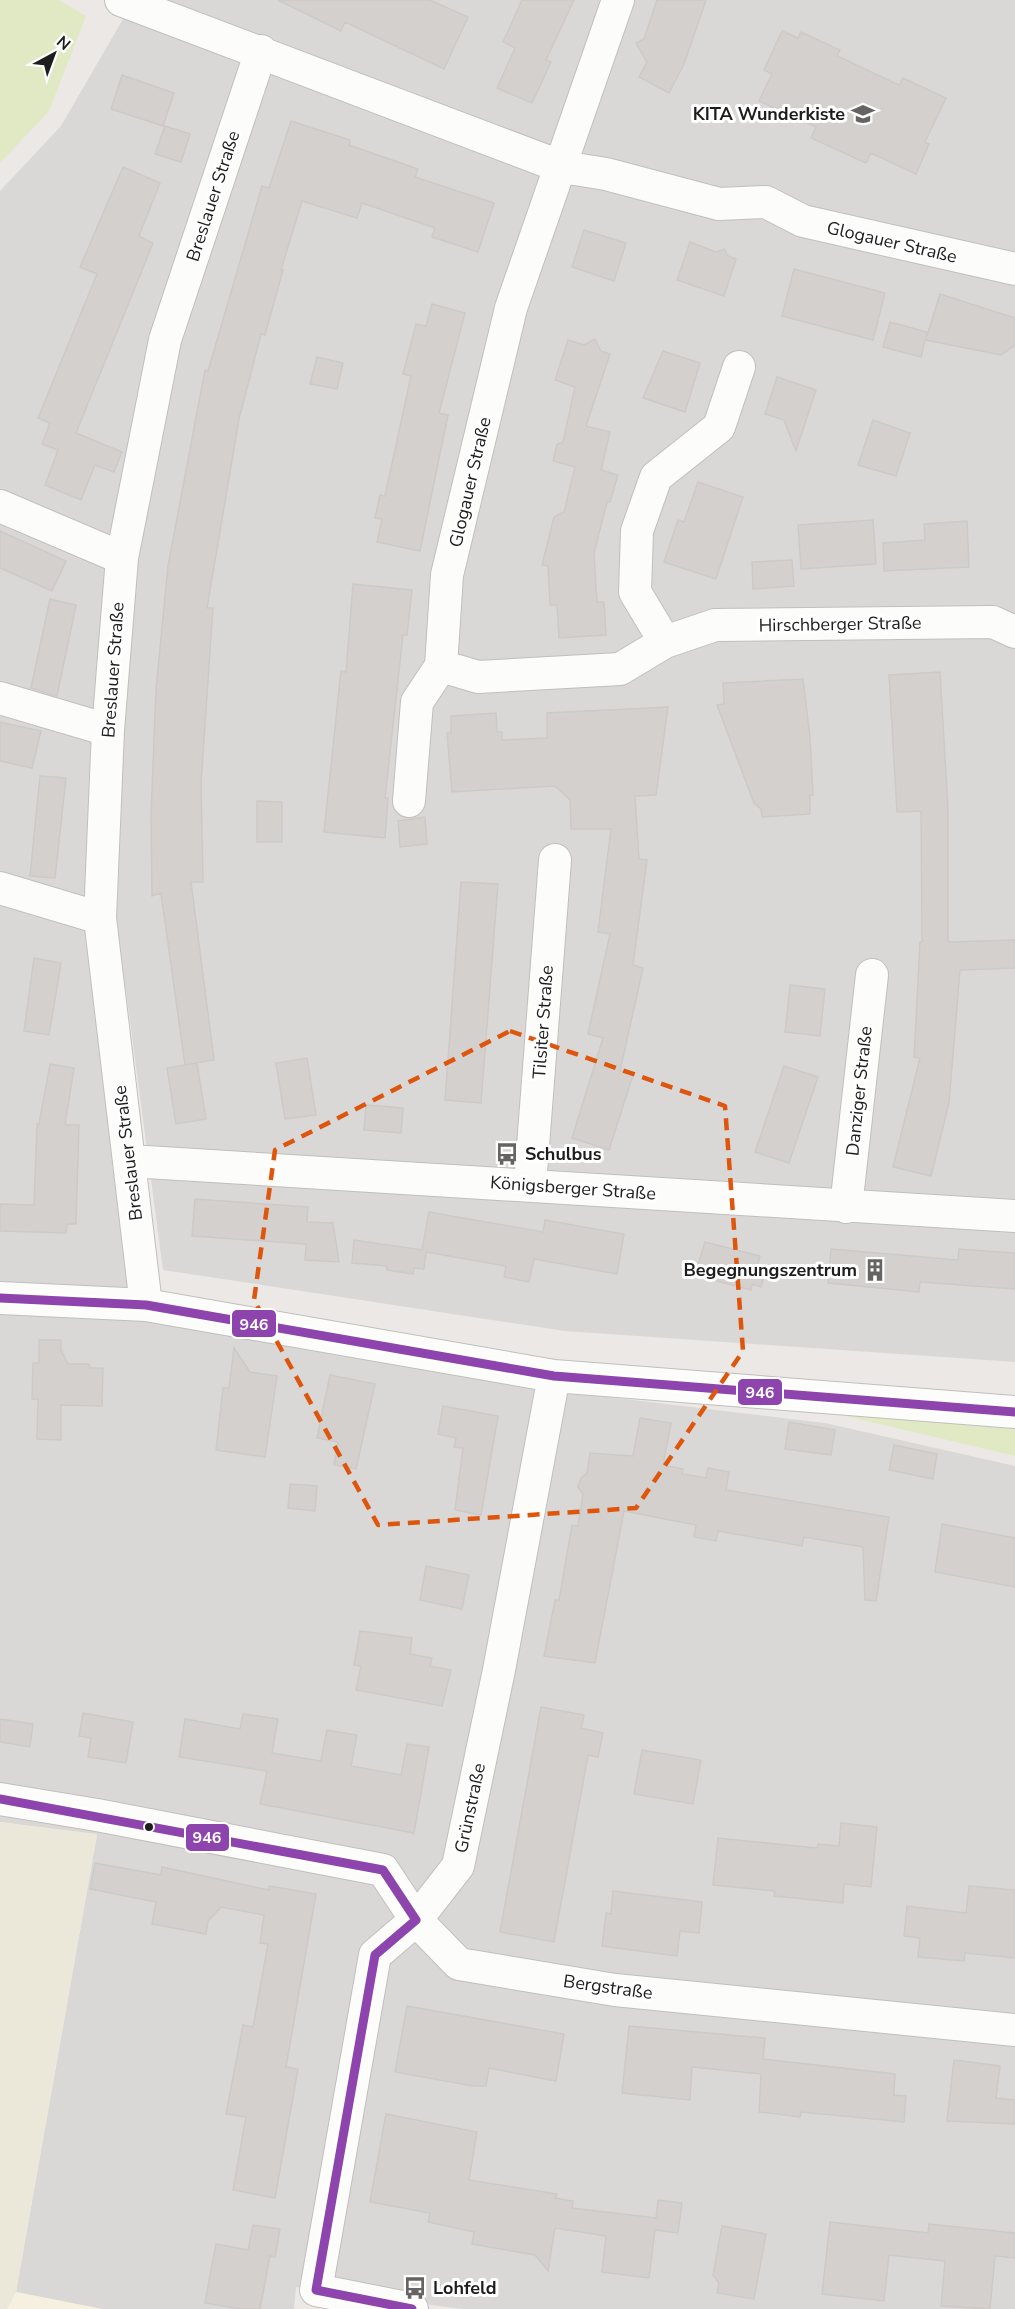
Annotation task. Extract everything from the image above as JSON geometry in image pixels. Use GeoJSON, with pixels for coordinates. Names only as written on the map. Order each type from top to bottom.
{"type":"FeatureCollection","features":[{"type":"Feature","properties":{"kind":"street","name":"Glogauer Straße"},"geometry":{"type":"LineString","coordinates":[[409,801],[417,702],[441,666],[447,574],[508,320],[618,0]]}},
{"type":"Feature","properties":{"kind":"street"},"geometry":{"type":"LineString","coordinates":[[120,1],[261,51],[562,167]]}},
{"type":"Feature","properties":{"kind":"street","name":"Breslauer Straße"},"geometry":{"type":"LineString","coordinates":[[146,1305],[100,918],[108,730],[122,558],[165,340],[261,51]]}},
{"type":"Feature","properties":{"kind":"street","name":"Glogauer Straße"},"geometry":{"type":"LineString","coordinates":[[562,167],[606,174],[718,204],[766,202],[803,222],[1015,269]]}},
{"type":"Feature","properties":{"kind":"street"},"geometry":{"type":"LineString","coordinates":[[665,642],[635,592],[637,531],[656,477],[719,427],[739,367]]}},
{"type":"Feature","properties":{"kind":"street"},"geometry":{"type":"LineString","coordinates":[[0,506],[122,558]]}},
{"type":"Feature","properties":{"kind":"street","name":"Hirschberger Straße"},"geometry":{"type":"LineString","coordinates":[[441,666],[478,677],[621,669],[665,642],[716,625],[993,622],[1015,632]]}},
{"type":"Feature","properties":{"kind":"street"},"geometry":{"type":"LineString","coordinates":[[0,698],[108,730]]}},
{"type":"Feature","properties":{"kind":"street","name":"Tilsiter Straße"},"geometry":{"type":"LineString","coordinates":[[530,1185],[555,860]]}},
{"type":"Feature","properties":{"kind":"street"},"geometry":{"type":"LineString","coordinates":[[0,888],[100,918]]}},
{"type":"Feature","properties":{"kind":"street","name":"Danziger Straße"},"geometry":{"type":"LineString","coordinates":[[846,1207],[872,975]]}},
{"type":"Feature","properties":{"kind":"street","name":"Königsberger Straße"},"geometry":{"type":"LineString","coordinates":[[130,1161],[1015,1216]]}},
{"type":"Feature","properties":{"kind":"street"},"geometry":{"type":"LineString","coordinates":[[0,1298],[146,1305],[554,1376],[1015,1412]]}},
{"type":"Feature","properties":{"kind":"street","name":"Grünstraße"},"geometry":{"type":"LineString","coordinates":[[412,2309],[316,2290],[375,1955],[416,1920],[458,1866],[499,1670],[554,1376]]}},
{"type":"Feature","properties":{"kind":"street","name":"Bergstraße"},"geometry":{"type":"LineString","coordinates":[[0,1799],[97,1815],[383,1870],[416,1920],[459,1964],[615,1990],[1015,2030]]}},
{"type":"Feature","properties":{"kind":"highlighted area"},"geometry":{"type":"Polygon","coordinates":[[[510,1031],[725,1106],[743,1351],[636,1508],[378,1525],[254,1300],[275,1150],[510,1031]]]}},
{"type":"Feature","properties":{"kind":"shaded area"},"geometry":{"type":"Polygon","coordinates":[[[134,0],[1015,0],[1015,1362],[565,1331],[163,1270],[114,901],[136,1291],[0,1284],[0,191],[61,126],[134,0]]]}},
{"type":"Feature","properties":{"kind":"shaded area"},"geometry":{"type":"Polygon","coordinates":[[[0,1312],[147,1318],[566,1392],[825,1423],[1015,1466],[1015,2309],[462,2309],[296,2287],[294,2309],[102,2309],[16,2292],[97,1835],[0,1822],[0,1312]]]}},
{"type":"Feature","properties":{"kind":"shaded area"},"geometry":{"type":"Polygon","coordinates":[[[0,1822],[97,1834],[16,2292],[7,2309],[0,2309],[0,1822]]]}},
{"type":"Feature","properties":{"kind":"shaded area"},"geometry":{"type":"Polygon","coordinates":[[[16,2292],[102,2309],[7,2309],[16,2292]]]}},
{"type":"Feature","properties":{"kind":"green space"},"geometry":{"type":"Polygon","coordinates":[[[0,0],[59,0],[86,16],[49,111],[0,163],[0,0]]]}},
{"type":"Feature","properties":{"kind":"green space"},"geometry":{"type":"Polygon","coordinates":[[[825,1411],[1015,1425],[1015,1456],[825,1411]]]}},
{"type":"Feature","properties":{"kind":"building"},"geometry":{"type":"Polygon","coordinates":[[[278,0],[430,0],[468,17],[444,69],[345,22],[341,31],[278,0]]]}},
{"type":"Feature","properties":{"kind":"building"},"geometry":{"type":"Polygon","coordinates":[[[522,0],[574,0],[546,60],[551,62],[532,103],[497,88],[515,48],[503,42],[522,0]]]}},
{"type":"Feature","properties":{"kind":"building"},"geometry":{"type":"Polygon","coordinates":[[[657,0],[706,0],[684,64],[669,93],[639,77],[647,62],[636,43],[644,39],[657,0]]]}},
{"type":"Feature","properties":{"kind":"building","name":"KITA Wunderkiste"},"geometry":{"type":"Polygon","coordinates":[[[782,31],[798,38],[801,32],[840,50],[837,56],[899,85],[903,78],[946,98],[925,142],[929,144],[916,174],[871,153],[866,163],[811,138],[816,127],[759,101],[772,74],[764,70],[782,31]]]}},
{"type":"Feature","properties":{"kind":"building"},"geometry":{"type":"Polygon","coordinates":[[[122,75],[174,93],[163,126],[111,109],[122,75]]]}},
{"type":"Feature","properties":{"kind":"building"},"geometry":{"type":"Polygon","coordinates":[[[291,121],[350,140],[349,145],[418,169],[415,177],[494,203],[478,252],[432,237],[435,228],[362,203],[357,218],[302,201],[281,270],[283,270],[265,335],[261,334],[239,419],[207,608],[213,608],[201,783],[203,882],[191,882],[214,1060],[185,1065],[161,893],[152,896],[151,815],[156,689],[168,566],[205,370],[208,371],[262,186],[269,188],[291,121]]]}},
{"type":"Feature","properties":{"kind":"building"},"geometry":{"type":"Polygon","coordinates":[[[165,126],[190,134],[181,162],[155,154],[165,126]]]}},
{"type":"Feature","properties":{"kind":"building"},"geometry":{"type":"Polygon","coordinates":[[[123,167],[160,183],[139,236],[153,243],[76,433],[122,452],[114,472],[95,465],[81,500],[45,485],[58,450],[42,444],[50,423],[38,418],[97,274],[80,267],[123,167]]]}},
{"type":"Feature","properties":{"kind":"building"},"geometry":{"type":"Polygon","coordinates":[[[584,230],[626,243],[614,281],[572,267],[584,230]]]}},
{"type":"Feature","properties":{"kind":"building"},"geometry":{"type":"Polygon","coordinates":[[[690,242],[716,252],[724,249],[728,256],[736,259],[724,296],[677,280],[690,242]]]}},
{"type":"Feature","properties":{"kind":"building"},"geometry":{"type":"Polygon","coordinates":[[[794,269],[885,293],[873,340],[782,316],[794,269]]]}},
{"type":"Feature","properties":{"kind":"building"},"geometry":{"type":"Polygon","coordinates":[[[940,294],[1015,318],[1015,345],[1001,355],[925,340],[921,357],[883,347],[890,322],[927,332],[926,339],[940,294]]]}},
{"type":"Feature","properties":{"kind":"building"},"geometry":{"type":"Polygon","coordinates":[[[432,304],[465,313],[439,413],[448,415],[420,551],[377,542],[382,519],[375,518],[380,495],[385,496],[411,376],[403,374],[416,324],[426,326],[432,304]]]}},
{"type":"Feature","properties":{"kind":"building"},"geometry":{"type":"Polygon","coordinates":[[[595,339],[601,351],[610,354],[586,426],[610,432],[601,470],[618,475],[610,502],[607,502],[594,553],[597,602],[604,602],[606,635],[559,638],[557,605],[550,605],[548,566],[542,565],[554,517],[564,512],[575,467],[553,461],[557,444],[563,442],[575,387],[555,380],[568,340],[584,345],[595,339]]]}},
{"type":"Feature","properties":{"kind":"building"},"geometry":{"type":"Polygon","coordinates":[[[663,351],[700,363],[685,412],[643,398],[663,351]]]}},
{"type":"Feature","properties":{"kind":"building"},"geometry":{"type":"Polygon","coordinates":[[[317,357],[343,363],[337,389],[310,384],[317,357]]]}},
{"type":"Feature","properties":{"kind":"building"},"geometry":{"type":"Polygon","coordinates":[[[777,377],[816,390],[796,451],[784,420],[765,414],[777,377]]]}},
{"type":"Feature","properties":{"kind":"building"},"geometry":{"type":"Polygon","coordinates":[[[873,420],[910,433],[896,476],[858,465],[873,420]]]}},
{"type":"Feature","properties":{"kind":"building"},"geometry":{"type":"Polygon","coordinates":[[[698,482],[743,497],[716,579],[664,562],[678,520],[684,522],[698,482]]]}},
{"type":"Feature","properties":{"kind":"building"},"geometry":{"type":"Polygon","coordinates":[[[873,520],[876,564],[801,569],[798,525],[873,520]]]}},
{"type":"Feature","properties":{"kind":"building"},"geometry":{"type":"Polygon","coordinates":[[[967,521],[969,567],[884,571],[883,543],[925,540],[924,524],[967,521]]]}},
{"type":"Feature","properties":{"kind":"building"},"geometry":{"type":"Polygon","coordinates":[[[0,531],[66,561],[52,591],[0,568],[0,531]]]}},
{"type":"Feature","properties":{"kind":"building"},"geometry":{"type":"Polygon","coordinates":[[[792,560],[794,586],[753,589],[752,562],[792,560]]]}},
{"type":"Feature","properties":{"kind":"building"},"geometry":{"type":"Polygon","coordinates":[[[353,584],[412,590],[407,635],[403,635],[385,798],[388,798],[385,838],[324,832],[341,671],[346,672],[353,584]]]}},
{"type":"Feature","properties":{"kind":"building"},"geometry":{"type":"Polygon","coordinates":[[[50,599],[76,605],[57,696],[31,688],[50,599]]]}},
{"type":"Feature","properties":{"kind":"building"},"geometry":{"type":"Polygon","coordinates":[[[940,672],[948,809],[948,942],[1015,940],[1015,968],[960,970],[949,1103],[931,1176],[893,1167],[920,1058],[914,1057],[920,942],[922,942],[921,811],[897,812],[889,675],[940,672]]]}},
{"type":"Feature","properties":{"kind":"building"},"geometry":{"type":"Polygon","coordinates":[[[803,679],[810,737],[813,795],[810,795],[810,814],[762,817],[761,809],[754,803],[717,705],[724,704],[723,683],[803,679]]]}},
{"type":"Feature","properties":{"kind":"building"},"geometry":{"type":"Polygon","coordinates":[[[668,707],[656,795],[635,796],[639,859],[647,860],[633,965],[643,968],[620,1071],[633,1075],[609,1150],[572,1138],[603,1038],[588,1034],[610,934],[598,932],[611,829],[571,829],[570,800],[555,786],[452,792],[447,733],[451,733],[451,716],[496,713],[497,732],[502,732],[502,740],[547,738],[547,713],[668,707]]]}},
{"type":"Feature","properties":{"kind":"building"},"geometry":{"type":"Polygon","coordinates":[[[0,722],[41,731],[32,768],[0,761],[0,722]]]}},
{"type":"Feature","properties":{"kind":"building"},"geometry":{"type":"Polygon","coordinates":[[[40,776],[66,778],[55,878],[30,876],[40,776]]]}},
{"type":"Feature","properties":{"kind":"building"},"geometry":{"type":"Polygon","coordinates":[[[257,801],[282,802],[282,842],[257,842],[257,801]]]}},
{"type":"Feature","properties":{"kind":"building"},"geometry":{"type":"Polygon","coordinates":[[[425,817],[427,844],[400,847],[398,821],[425,817]]]}},
{"type":"Feature","properties":{"kind":"building"},"geometry":{"type":"Polygon","coordinates":[[[461,882],[498,884],[481,1103],[445,1100],[461,882]]]}},
{"type":"Feature","properties":{"kind":"building"},"geometry":{"type":"Polygon","coordinates":[[[34,958],[61,963],[49,1035],[24,1031],[34,958]]]}},
{"type":"Feature","properties":{"kind":"building"},"geometry":{"type":"Polygon","coordinates":[[[790,985],[825,989],[820,1036],[785,1032],[790,985]]]}},
{"type":"Feature","properties":{"kind":"building"},"geometry":{"type":"Polygon","coordinates":[[[307,1058],[316,1115],[285,1119],[276,1063],[307,1058]]]}},
{"type":"Feature","properties":{"kind":"building"},"geometry":{"type":"Polygon","coordinates":[[[197,1063],[206,1119],[176,1124],[167,1068],[197,1063]]]}},
{"type":"Feature","properties":{"kind":"building"},"geometry":{"type":"Polygon","coordinates":[[[50,1064],[74,1068],[65,1125],[79,1125],[76,1224],[67,1224],[66,1233],[0,1231],[0,1204],[34,1205],[37,1124],[39,1124],[50,1064]]]}},
{"type":"Feature","properties":{"kind":"building"},"geometry":{"type":"Polygon","coordinates":[[[784,1066],[818,1077],[789,1163],[755,1152],[784,1066]]]}},
{"type":"Feature","properties":{"kind":"building"},"geometry":{"type":"Polygon","coordinates":[[[366,1105],[403,1108],[401,1133],[364,1130],[366,1105]]]}},
{"type":"Feature","properties":{"kind":"building"},"geometry":{"type":"Polygon","coordinates":[[[195,1199],[308,1207],[307,1222],[333,1223],[339,1262],[305,1260],[306,1244],[192,1236],[195,1199]]]}},
{"type":"Feature","properties":{"kind":"building"},"geometry":{"type":"Polygon","coordinates":[[[429,1212],[543,1232],[545,1220],[624,1234],[617,1274],[534,1259],[529,1282],[504,1277],[506,1266],[426,1252],[424,1269],[414,1268],[413,1274],[387,1270],[387,1266],[352,1263],[354,1240],[422,1250],[429,1212]]]}},
{"type":"Feature","properties":{"kind":"building"},"geometry":{"type":"Polygon","coordinates":[[[705,1242],[760,1256],[757,1267],[766,1270],[761,1287],[752,1284],[751,1290],[713,1280],[714,1275],[696,1271],[705,1242]]]}},
{"type":"Feature","properties":{"kind":"building"},"geometry":{"type":"Polygon","coordinates":[[[831,1249],[958,1260],[959,1249],[1015,1253],[1015,1289],[920,1282],[919,1292],[828,1283],[831,1249]]]}},
{"type":"Feature","properties":{"kind":"building"},"geometry":{"type":"Polygon","coordinates":[[[39,1340],[61,1340],[61,1350],[68,1364],[89,1364],[90,1368],[103,1368],[102,1406],[61,1405],[61,1440],[37,1439],[38,1399],[32,1399],[33,1363],[39,1363],[39,1340]]]}},
{"type":"Feature","properties":{"kind":"building"},"geometry":{"type":"Polygon","coordinates":[[[234,1348],[250,1372],[277,1376],[265,1457],[216,1450],[223,1388],[229,1388],[234,1348]]]}},
{"type":"Feature","properties":{"kind":"building"},"geometry":{"type":"Polygon","coordinates":[[[330,1375],[375,1384],[356,1469],[334,1465],[338,1442],[317,1438],[330,1375]]]}},
{"type":"Feature","properties":{"kind":"building"},"geometry":{"type":"Polygon","coordinates":[[[443,1406],[498,1416],[481,1515],[455,1510],[463,1448],[454,1447],[456,1438],[438,1434],[443,1406]]]}},
{"type":"Feature","properties":{"kind":"building"},"geometry":{"type":"Polygon","coordinates":[[[640,1418],[671,1423],[663,1465],[683,1469],[682,1474],[706,1478],[708,1468],[729,1472],[726,1490],[889,1517],[876,1601],[865,1600],[863,1547],[804,1537],[802,1546],[718,1531],[716,1541],[694,1537],[696,1525],[624,1511],[595,1663],[544,1656],[555,1600],[559,1600],[572,1525],[578,1526],[583,1494],[578,1487],[581,1478],[587,1473],[590,1453],[633,1456],[640,1418]]]}},
{"type":"Feature","properties":{"kind":"building"},"geometry":{"type":"Polygon","coordinates":[[[789,1422],[835,1430],[831,1455],[785,1449],[789,1422]]]}},
{"type":"Feature","properties":{"kind":"building"},"geometry":{"type":"Polygon","coordinates":[[[894,1445],[937,1454],[933,1479],[889,1470],[894,1445]]]}},
{"type":"Feature","properties":{"kind":"building"},"geometry":{"type":"Polygon","coordinates":[[[290,1484],[317,1486],[315,1511],[288,1508],[290,1484]]]}},
{"type":"Feature","properties":{"kind":"building"},"geometry":{"type":"Polygon","coordinates":[[[942,1524],[1015,1538],[1015,1587],[935,1572],[942,1524]]]}},
{"type":"Feature","properties":{"kind":"building"},"geometry":{"type":"Polygon","coordinates":[[[426,1566],[469,1575],[462,1609],[420,1600],[426,1566]]]}},
{"type":"Feature","properties":{"kind":"building"},"geometry":{"type":"Polygon","coordinates":[[[360,1631],[412,1638],[410,1654],[432,1658],[430,1666],[451,1670],[442,1706],[356,1690],[361,1666],[354,1665],[360,1631]]]}},
{"type":"Feature","properties":{"kind":"building"},"geometry":{"type":"Polygon","coordinates":[[[541,1707],[584,1715],[581,1728],[603,1733],[598,1757],[588,1755],[554,1942],[500,1932],[541,1707]]]}},
{"type":"Feature","properties":{"kind":"building"},"geometry":{"type":"Polygon","coordinates":[[[83,1713],[133,1722],[126,1763],[88,1757],[91,1738],[79,1736],[83,1713]]]}},
{"type":"Feature","properties":{"kind":"building"},"geometry":{"type":"Polygon","coordinates":[[[243,1714],[278,1719],[272,1753],[321,1761],[327,1730],[357,1735],[351,1766],[401,1775],[407,1744],[429,1747],[414,1833],[260,1804],[267,1771],[179,1757],[185,1719],[240,1729],[243,1714]]]}},
{"type":"Feature","properties":{"kind":"building"},"geometry":{"type":"Polygon","coordinates":[[[0,1719],[33,1724],[30,1747],[0,1742],[0,1719]]]}},
{"type":"Feature","properties":{"kind":"building"},"geometry":{"type":"Polygon","coordinates":[[[642,1750],[701,1760],[693,1804],[634,1794],[642,1750]]]}},
{"type":"Feature","properties":{"kind":"building"},"geometry":{"type":"Polygon","coordinates":[[[841,1823],[877,1827],[871,1887],[844,1884],[843,1903],[774,1896],[775,1891],[713,1885],[718,1838],[817,1848],[818,1844],[839,1846],[841,1823]]]}},
{"type":"Feature","properties":{"kind":"building"},"geometry":{"type":"Polygon","coordinates":[[[95,1863],[161,1875],[162,1867],[269,1890],[269,1886],[316,1894],[286,2067],[298,2069],[275,2198],[233,2190],[246,2117],[226,2114],[243,2025],[253,2027],[268,1944],[260,1943],[264,1915],[221,1907],[208,1921],[206,1934],[152,1924],[156,1902],[90,1889],[95,1863]]]}},
{"type":"Feature","properties":{"kind":"building"},"geometry":{"type":"Polygon","coordinates":[[[969,1886],[1015,1890],[1015,1958],[965,1953],[964,1961],[918,1957],[920,1938],[904,1936],[907,1906],[966,1913],[969,1886]]]}},
{"type":"Feature","properties":{"kind":"building"},"geometry":{"type":"Polygon","coordinates":[[[613,1891],[702,1902],[699,1933],[680,1931],[677,1956],[602,1946],[606,1913],[611,1914],[613,1891]]]}},
{"type":"Feature","properties":{"kind":"building"},"geometry":{"type":"Polygon","coordinates":[[[407,2006],[564,2034],[556,2081],[489,2068],[486,2086],[473,2086],[395,2072],[407,2006]]]}},
{"type":"Feature","properties":{"kind":"building"},"geometry":{"type":"Polygon","coordinates":[[[629,2026],[765,2038],[763,2059],[895,2074],[894,2095],[906,2096],[904,2122],[801,2112],[800,2117],[759,2112],[761,2074],[692,2067],[690,2100],[622,2093],[629,2026]]]}},
{"type":"Feature","properties":{"kind":"building"},"geometry":{"type":"Polygon","coordinates":[[[954,2060],[1000,2066],[996,2098],[1015,2100],[1015,2124],[947,2121],[954,2060]]]}},
{"type":"Feature","properties":{"kind":"building"},"geometry":{"type":"Polygon","coordinates":[[[386,2114],[477,2132],[469,2180],[557,2194],[555,2198],[573,2201],[572,2208],[656,2218],[658,2200],[682,2203],[678,2233],[655,2230],[649,2278],[602,2272],[606,2236],[555,2228],[548,2271],[535,2255],[472,2244],[474,2232],[428,2222],[430,2213],[370,2202],[386,2114]]]}},
{"type":"Feature","properties":{"kind":"building"},"geometry":{"type":"Polygon","coordinates":[[[830,2222],[928,2233],[929,2224],[1015,2233],[1015,2258],[995,2256],[990,2309],[941,2306],[945,2261],[889,2255],[884,2301],[822,2294],[830,2222]]]}},
{"type":"Feature","properties":{"kind":"building"},"geometry":{"type":"Polygon","coordinates":[[[253,2225],[280,2229],[275,2257],[270,2256],[260,2309],[240,2309],[205,2303],[216,2244],[248,2250],[253,2225]]]}},
{"type":"Feature","properties":{"kind":"building"},"geometry":{"type":"Polygon","coordinates":[[[722,2226],[766,2234],[754,2299],[717,2293],[719,2283],[713,2275],[722,2226]]]}},
{"type":"Feature","properties":{"kind":"transit line","name":"946"},"geometry":{"type":"LineString","coordinates":[[0,1298],[146,1305],[554,1376],[1015,1412]]}},
{"type":"Feature","properties":{"kind":"transit line","name":"946"},"geometry":{"type":"LineString","coordinates":[[0,1799],[383,1870],[416,1920],[375,1955],[316,2290]]}},
{"type":"Feature","properties":{"kind":"transit line","name":"946"},"geometry":{"type":"LineString","coordinates":[[316,2290],[412,2309]]}},
{"type":"Feature","properties":{"kind":"place","name":"KITA Wunderkiste"},"geometry":{"type":"Point","coordinates":[863,114]}},
{"type":"Feature","properties":{"kind":"place","name":"Schulbus"},"geometry":{"type":"Point","coordinates":[507,1154]}},
{"type":"Feature","properties":{"kind":"place","name":"Begegnungszentrum"},"geometry":{"type":"Point","coordinates":[875,1270]}},
{"type":"Feature","properties":{"kind":"place","name":"Lohfeld"},"geometry":{"type":"Point","coordinates":[415,2288]}}]}
